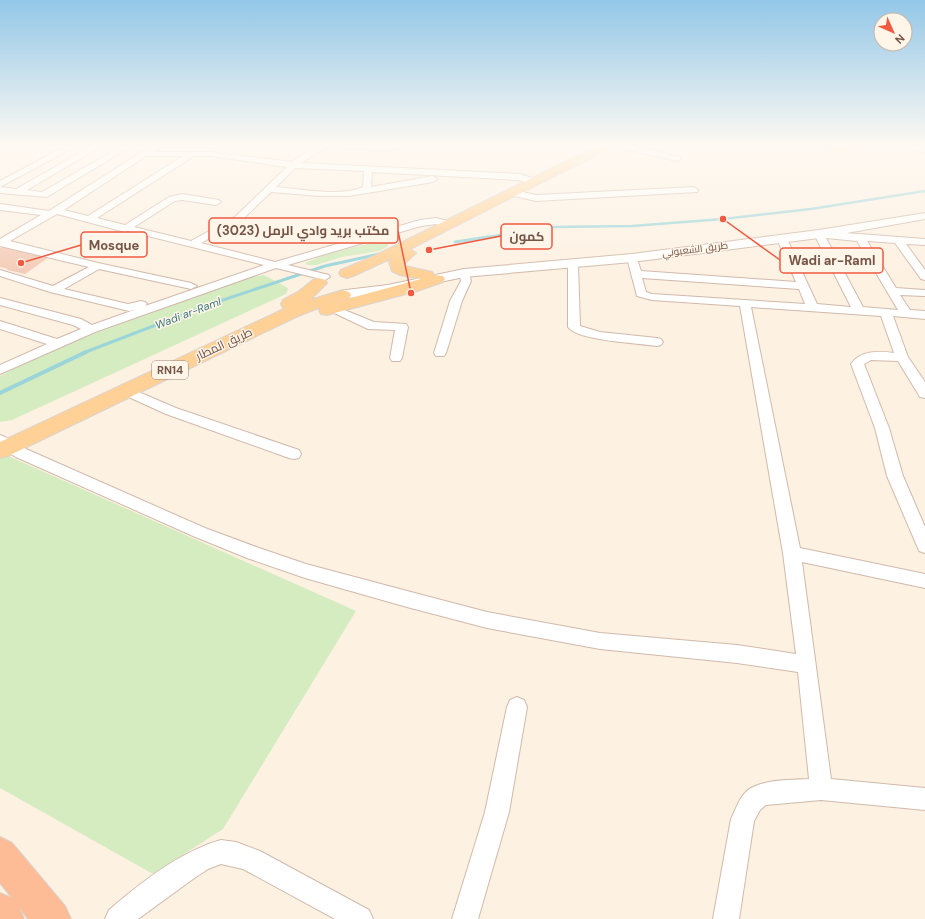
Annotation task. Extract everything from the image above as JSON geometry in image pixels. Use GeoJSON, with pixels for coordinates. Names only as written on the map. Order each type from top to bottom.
{"type":"FeatureCollection","features":[{"type":"Feature","properties":{"kind":"highway"},"geometry":{"type":"LineString","coordinates":[[0,855],[52,919]]}},
{"type":"Feature","properties":{"kind":"highway"},"geometry":{"type":"LineString","coordinates":[[0,912],[5,919]]}},
{"type":"Feature","properties":{"kind":"main road","name":"RN14"},"geometry":{"type":"LineString","coordinates":[[322,280],[335,274],[347,273],[411,248],[524,189]]}},
{"type":"Feature","properties":{"kind":"main road","name":"RN14"},"geometry":{"type":"LineString","coordinates":[[341,299],[360,289],[363,285],[363,280],[380,268],[449,224],[528,189]]}},
{"type":"Feature","properties":{"kind":"main road"},"geometry":{"type":"LineString","coordinates":[[411,248],[397,262],[398,268],[406,272],[432,277]]}},
{"type":"Feature","properties":{"kind":"main road"},"geometry":{"type":"LineString","coordinates":[[347,273],[357,275],[363,280]]}},
{"type":"Feature","properties":{"kind":"main road"},"geometry":{"type":"LineString","coordinates":[[322,280],[318,286],[324,292],[341,299],[411,288],[432,277]]}},
{"type":"Feature","properties":{"kind":"main road","name":"طريق المطار"},"geometry":{"type":"LineString","coordinates":[[3,444],[304,296],[322,280]]}},
{"type":"Feature","properties":{"kind":"main road","name":"طريق المطار"},"geometry":{"type":"LineString","coordinates":[[3,444],[127,391],[292,312],[324,300],[341,299]]}},
{"type":"Feature","properties":{"kind":"street"},"geometry":{"type":"LineString","coordinates":[[18,192],[24,189]]}},
{"type":"Feature","properties":{"kind":"street"},"geometry":{"type":"LineString","coordinates":[[20,210],[54,189]]}},
{"type":"Feature","properties":{"kind":"street"},"geometry":{"type":"LineString","coordinates":[[1,242],[54,212],[90,189]]}},
{"type":"Feature","properties":{"kind":"street"},"geometry":{"type":"LineString","coordinates":[[88,219],[136,189]]}},
{"type":"Feature","properties":{"kind":"street"},"geometry":{"type":"LineString","coordinates":[[191,245],[239,218],[268,189],[351,194],[375,189]]}},
{"type":"Feature","properties":{"kind":"street"},"geometry":{"type":"LineString","coordinates":[[0,190],[44,195]]}},
{"type":"Feature","properties":{"kind":"street"},"geometry":{"type":"LineString","coordinates":[[517,194],[536,198],[694,190]]}},
{"type":"Feature","properties":{"kind":"street"},"geometry":{"type":"LineString","coordinates":[[125,229],[172,199],[182,198],[216,202]]}},
{"type":"Feature","properties":{"kind":"street"},"geometry":{"type":"LineString","coordinates":[[0,207],[54,212],[88,219],[274,264],[322,280]]}},
{"type":"Feature","properties":{"kind":"street","name":"طريق الشعبوني"},"geometry":{"type":"LineString","coordinates":[[363,280],[388,282],[464,273],[632,258],[819,234],[925,216]]}},
{"type":"Feature","properties":{"kind":"street"},"geometry":{"type":"LineString","coordinates":[[0,273],[54,290],[131,311],[274,264],[384,233],[429,222],[442,222],[449,224]]}},
{"type":"Feature","properties":{"kind":"street"},"geometry":{"type":"LineString","coordinates":[[384,233],[411,248]]}},
{"type":"Feature","properties":{"kind":"street"},"geometry":{"type":"LineString","coordinates":[[819,234],[925,242]]}},
{"type":"Feature","properties":{"kind":"street"},"geometry":{"type":"LineString","coordinates":[[819,234],[859,311]]}},
{"type":"Feature","properties":{"kind":"street"},"geometry":{"type":"LineString","coordinates":[[860,238],[906,314]]}},
{"type":"Feature","properties":{"kind":"street"},"geometry":{"type":"LineString","coordinates":[[782,239],[813,308]]}},
{"type":"Feature","properties":{"kind":"street"},"geometry":{"type":"LineString","coordinates":[[898,240],[925,277]]}},
{"type":"Feature","properties":{"kind":"street"},"geometry":{"type":"LineString","coordinates":[[1,242],[98,266],[191,286]]}},
{"type":"Feature","properties":{"kind":"street"},"geometry":{"type":"LineString","coordinates":[[632,258],[641,294],[652,297],[925,315]]}},
{"type":"Feature","properties":{"kind":"street"},"geometry":{"type":"LineString","coordinates":[[0,370],[131,311],[191,286],[261,261]]}},
{"type":"Feature","properties":{"kind":"street"},"geometry":{"type":"LineString","coordinates":[[573,264],[574,327],[577,330],[591,334],[657,342]]}},
{"type":"Feature","properties":{"kind":"street"},"geometry":{"type":"LineString","coordinates":[[54,290],[98,266]]}},
{"type":"Feature","properties":{"kind":"street"},"geometry":{"type":"LineString","coordinates":[[440,353],[456,301],[466,281],[464,273]]}},
{"type":"Feature","properties":{"kind":"street"},"geometry":{"type":"LineString","coordinates":[[636,274],[804,286]]}},
{"type":"Feature","properties":{"kind":"street"},"geometry":{"type":"LineString","coordinates":[[892,292],[925,293]]}},
{"type":"Feature","properties":{"kind":"street"},"geometry":{"type":"LineString","coordinates":[[341,299],[372,326],[402,327],[396,358]]}},
{"type":"Feature","properties":{"kind":"street"},"geometry":{"type":"LineString","coordinates":[[0,301],[76,322],[91,329]]}},
{"type":"Feature","properties":{"kind":"street"},"geometry":{"type":"LineString","coordinates":[[745,304],[792,553],[807,665],[821,789]]}},
{"type":"Feature","properties":{"kind":"street"},"geometry":{"type":"LineString","coordinates":[[886,313],[902,357],[925,394]]}},
{"type":"Feature","properties":{"kind":"street"},"geometry":{"type":"LineString","coordinates":[[0,325],[58,343]]}},
{"type":"Feature","properties":{"kind":"street"},"geometry":{"type":"LineString","coordinates":[[902,357],[871,356],[858,361],[857,364],[882,428],[895,476],[925,546]]}},
{"type":"Feature","properties":{"kind":"street"},"geometry":{"type":"LineString","coordinates":[[127,391],[171,410],[294,454]]}},
{"type":"Feature","properties":{"kind":"street"},"geometry":{"type":"LineString","coordinates":[[3,444],[192,529],[253,554],[305,571],[500,623],[600,641],[737,654],[807,665]]}},
{"type":"Feature","properties":{"kind":"street"},"geometry":{"type":"LineString","coordinates":[[792,553],[925,581]]}},
{"type":"Feature","properties":{"kind":"street"},"geometry":{"type":"LineString","coordinates":[[465,919],[497,812],[517,706]]}},
{"type":"Feature","properties":{"kind":"street"},"geometry":{"type":"LineString","coordinates":[[726,919],[743,819],[752,802],[758,797],[768,794],[821,789],[925,798]]}},
{"type":"Feature","properties":{"kind":"street"},"geometry":{"type":"LineString","coordinates":[[118,919],[131,907],[197,862],[210,855],[220,852],[236,854],[251,860],[360,919]]}},
{"type":"Feature","properties":{"kind":"green space"},"geometry":{"type":"Polygon","coordinates":[[[380,241],[389,243],[387,247],[379,251],[342,257],[316,265],[308,265],[305,263],[329,253],[380,241]]]}},
{"type":"Feature","properties":{"kind":"green space"},"geometry":{"type":"Polygon","coordinates":[[[264,275],[288,288],[286,294],[12,420],[0,422],[0,376],[62,345],[251,277],[264,275]]]}},
{"type":"Feature","properties":{"kind":"green space"},"geometry":{"type":"Polygon","coordinates":[[[6,455],[356,611],[223,829],[153,874],[0,788],[0,459],[6,455]]]}},
{"type":"Feature","properties":{"kind":"building"},"geometry":{"type":"Polygon","coordinates":[[[2,247],[48,258],[25,274],[7,270],[8,269],[0,267],[0,248],[2,247]]]}},
{"type":"Feature","properties":{"kind":"waterway","name":"Wadi ar-Raml"},"geometry":{"type":"LineString","coordinates":[[482,238],[552,227],[632,226],[723,219],[811,209],[925,191]]}},
{"type":"Feature","properties":{"kind":"waterway","name":"Wadi ar-Raml"},"geometry":{"type":"LineString","coordinates":[[455,242],[488,237]]}},
{"type":"Feature","properties":{"kind":"waterway","name":"Wadi ar-Raml"},"geometry":{"type":"LineString","coordinates":[[83,353],[208,305],[325,266],[384,253]]}},
{"type":"Feature","properties":{"kind":"waterway","name":"Wadi ar-Raml"},"geometry":{"type":"LineString","coordinates":[[0,393],[86,352]]}},
{"type":"Feature","properties":{"kind":"place","name":"Wadi ar-Raml"},"geometry":{"type":"Point","coordinates":[723,219]}},
{"type":"Feature","properties":{"kind":"place","name":"كمون"},"geometry":{"type":"Point","coordinates":[429,250]}},
{"type":"Feature","properties":{"kind":"place","name":"Mosque"},"geometry":{"type":"Point","coordinates":[21,263]}},
{"type":"Feature","properties":{"kind":"place","name":"مكتب بريد وادي الرمل (3023)"},"geometry":{"type":"Point","coordinates":[411,293]}}]}
